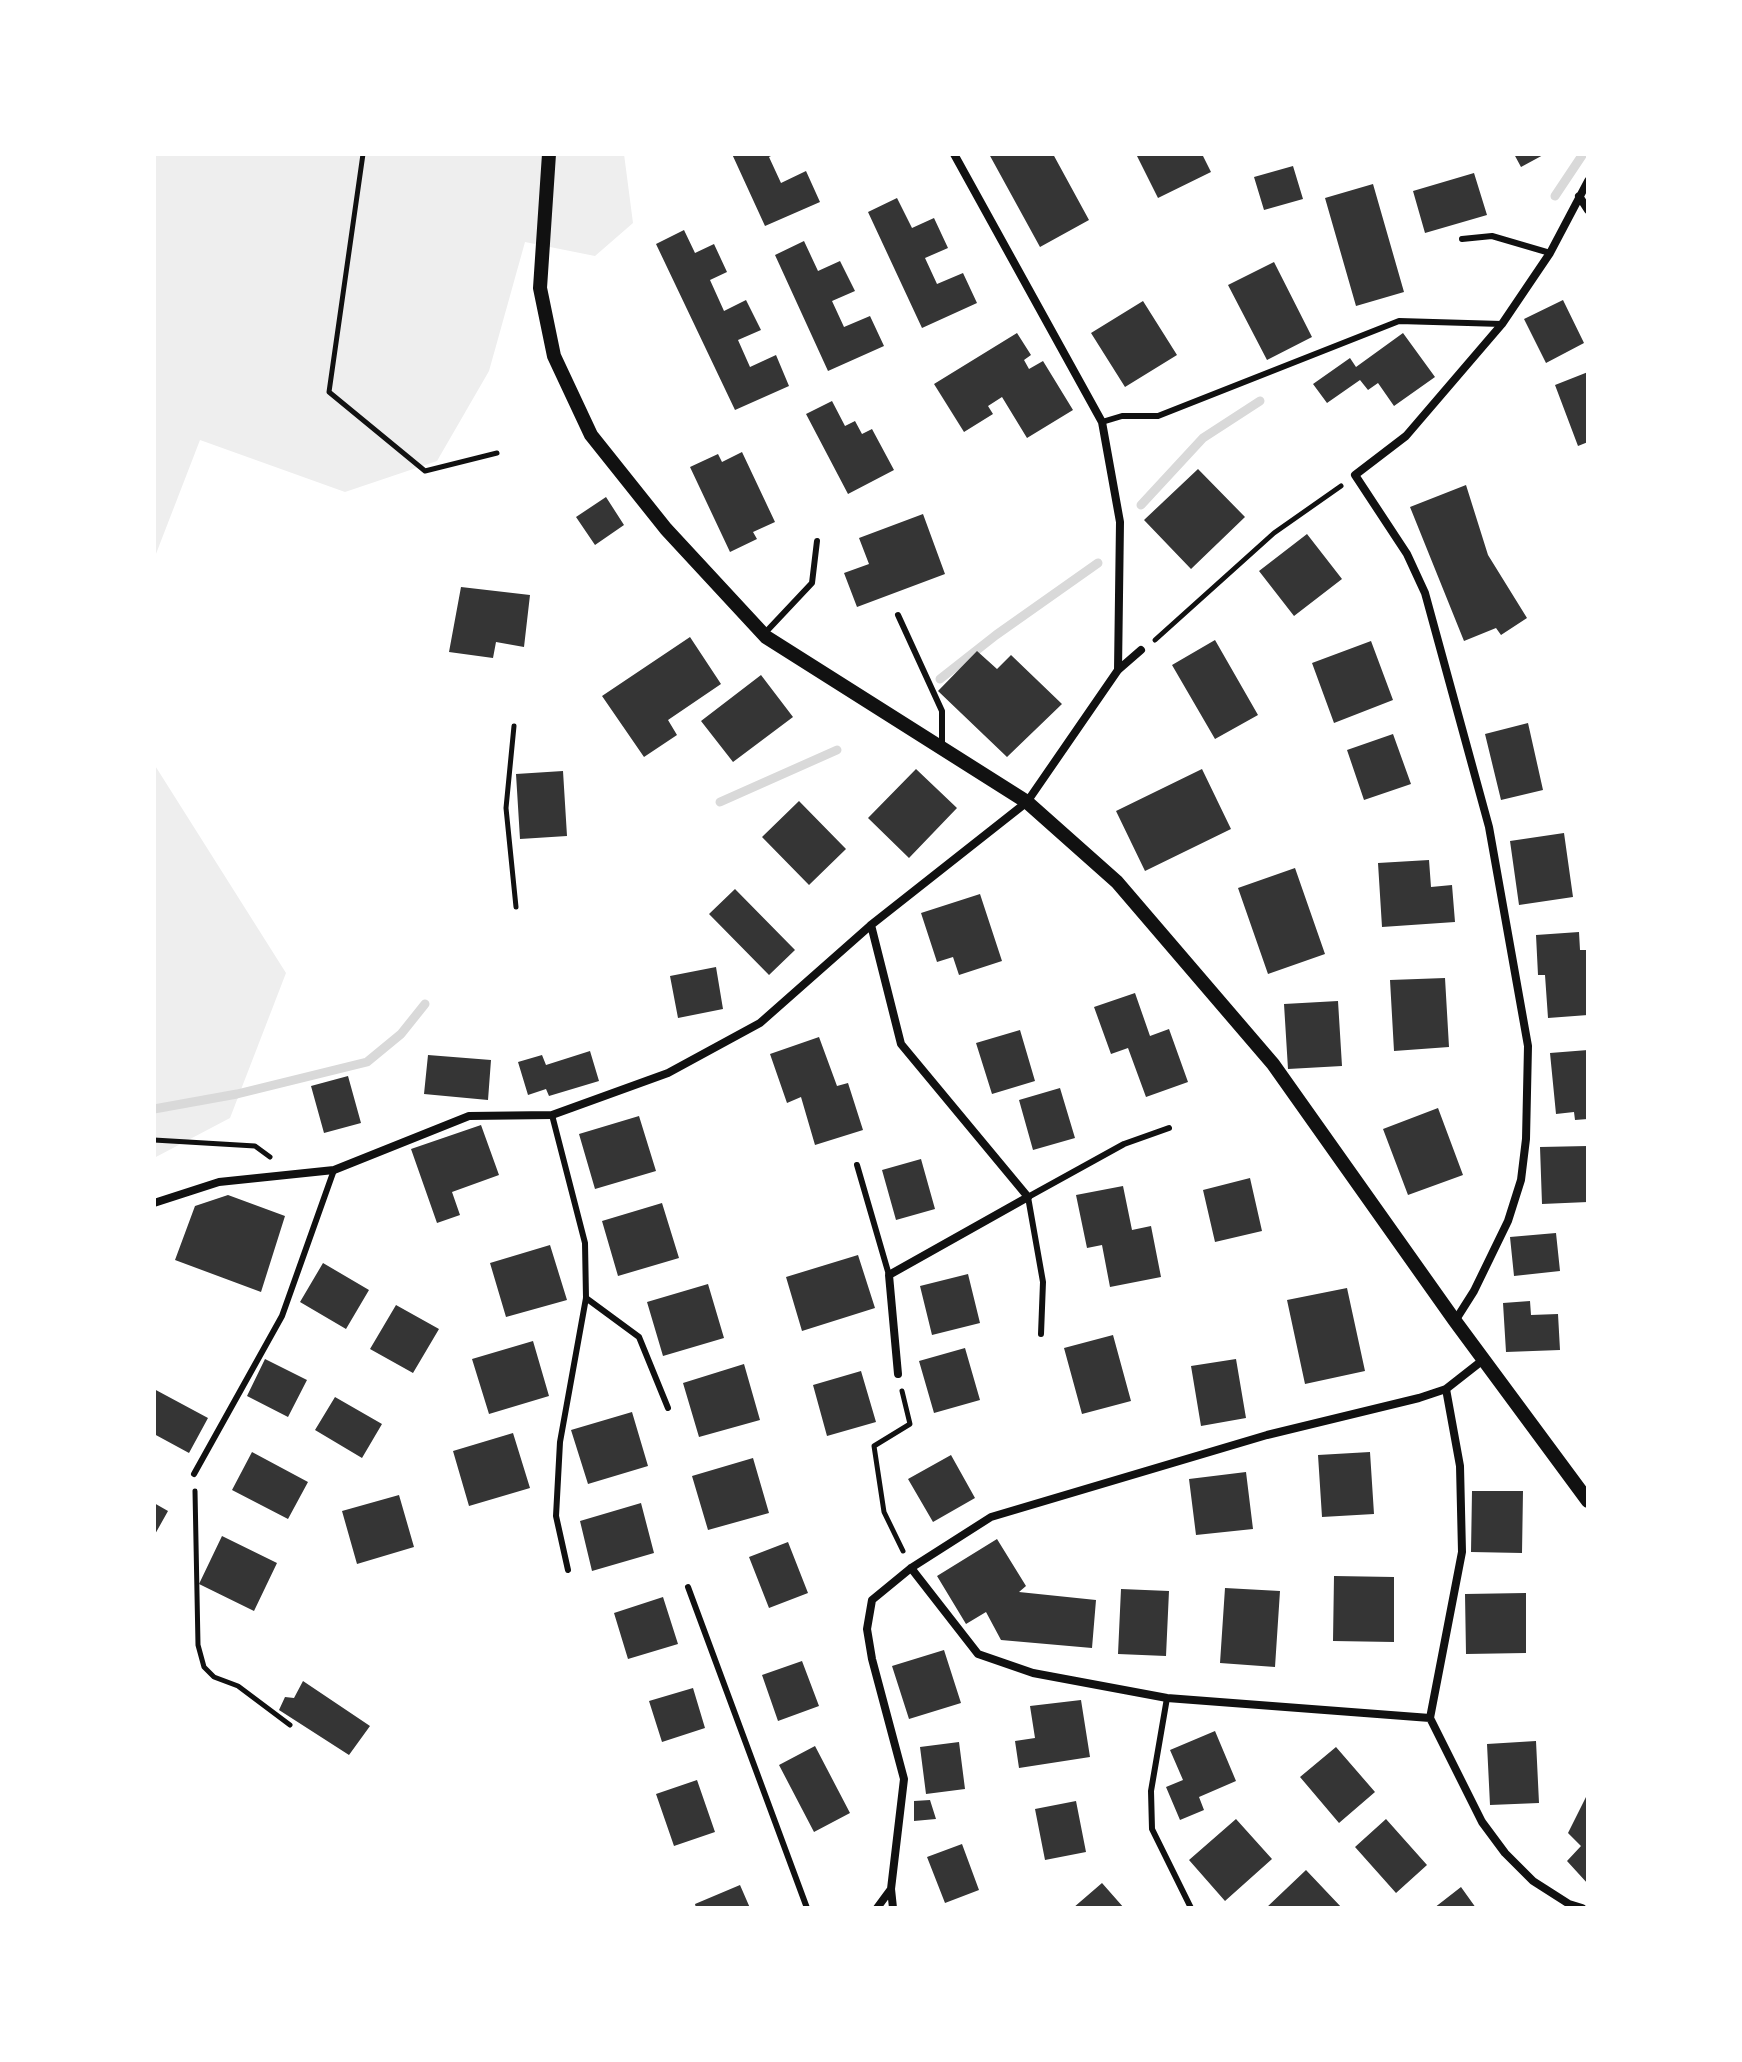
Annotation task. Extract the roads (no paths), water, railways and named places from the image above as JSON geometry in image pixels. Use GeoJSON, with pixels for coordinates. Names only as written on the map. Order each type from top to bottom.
{"type":"FeatureCollection","features":[{"type":"Feature","properties":{"kind":"street"},"geometry":{"type":"LineString","coordinates":[[549,154],[540,288],[554,356],[591,435],[666,529],[764,634],[1027,802],[1117,882],[1273,1064],[1483,1360],[1588,1501]]}},
{"type":"Feature","properties":{"kind":"street"},"geometry":{"type":"LineString","coordinates":[[954,154],[1102,422],[1120,522],[1118,670]]}},
{"type":"Feature","properties":{"kind":"street"},"geometry":{"type":"LineString","coordinates":[[1455,1321],[1474,1291],[1501,1235],[1521,1180],[1526,1139],[1528,1046],[1489,827],[1425,593],[1407,554],[1355,475],[1406,436],[1502,324],[1550,253],[1588,181]]}},
{"type":"Feature","properties":{"kind":"street"},"geometry":{"type":"LineString","coordinates":[[1579,196],[1588,210]]}},
{"type":"Feature","properties":{"kind":"street"},"geometry":{"type":"LineString","coordinates":[[154,1203],[219,1182],[334,1170],[469,1116],[552,1115],[668,1073],[760,1023],[871,925],[1027,802],[1118,670],[1141,650]]}},
{"type":"Feature","properties":{"kind":"street"},"geometry":{"type":"LineString","coordinates":[[871,925],[901,1044],[1028,1197],[889,1275],[898,1374]]}},
{"type":"Feature","properties":{"kind":"street"},"geometry":{"type":"LineString","coordinates":[[893,1908],[891,1889],[904,1779],[867,1629],[872,1600],[911,1568],[991,1517],[1267,1435],[1446,1389],[1483,1360]]}},
{"type":"Feature","properties":{"kind":"street"},"geometry":{"type":"LineString","coordinates":[[1446,1389],[1460,1466],[1463,1539],[1430,1718],[1482,1822],[1505,1853],[1533,1881],[1569,1904],[1582,1908]]}},
{"type":"Feature","properties":{"kind":"street"},"geometry":{"type":"LineString","coordinates":[[911,1568],[978,1654],[1033,1673],[1167,1698],[1430,1718]]}},
{"type":"Feature","properties":{"kind":"street"},"geometry":{"type":"LineString","coordinates":[[877,1908],[891,1889]]}},
{"type":"Feature","properties":{"kind":"lane"},"geometry":{"type":"LineString","coordinates":[[1462,239],[1492,236],[1550,253]]}},
{"type":"Feature","properties":{"kind":"lane"},"geometry":{"type":"LineString","coordinates":[[1102,422],[1122,416],[1158,416],[1399,321],[1502,324]]}},
{"type":"Feature","properties":{"kind":"lane"},"geometry":{"type":"LineString","coordinates":[[764,634],[812,583],[817,541]]}},
{"type":"Feature","properties":{"kind":"lane"},"geometry":{"type":"LineString","coordinates":[[898,615],[942,711],[942,748]]}},
{"type":"Feature","properties":{"kind":"lane"},"geometry":{"type":"LineString","coordinates":[[552,1115],[585,1243],[586,1298],[560,1442],[556,1516],[568,1570]]}},
{"type":"Feature","properties":{"kind":"lane"},"geometry":{"type":"LineString","coordinates":[[1041,1334],[1043,1282],[1028,1197],[1124,1144],[1169,1128]]}},
{"type":"Feature","properties":{"kind":"lane"},"geometry":{"type":"LineString","coordinates":[[857,1165],[889,1275]]}},
{"type":"Feature","properties":{"kind":"lane"},"geometry":{"type":"LineString","coordinates":[[194,1474],[282,1316],[334,1170]]}},
{"type":"Feature","properties":{"kind":"lane"},"geometry":{"type":"LineString","coordinates":[[586,1298],[639,1337],[668,1408]]}},
{"type":"Feature","properties":{"kind":"lane"},"geometry":{"type":"LineString","coordinates":[[688,1587],[807,1908]]}},
{"type":"Feature","properties":{"kind":"lane"},"geometry":{"type":"LineString","coordinates":[[1167,1698],[1151,1791],[1152,1829],[1191,1908]]}},
{"type":"Feature","properties":{"kind":"waterway"},"geometry":{"type":"LineString","coordinates":[[1555,196],[1583,154]]}},
{"type":"Feature","properties":{"kind":"waterway"},"geometry":{"type":"LineString","coordinates":[[1141,505],[1203,438],[1260,401]]}},
{"type":"Feature","properties":{"kind":"waterway"},"geometry":{"type":"LineString","coordinates":[[940,679],[1098,563]]}},
{"type":"Feature","properties":{"kind":"waterway"},"geometry":{"type":"LineString","coordinates":[[720,802],[837,750]]}},
{"type":"Feature","properties":{"kind":"waterway"},"geometry":{"type":"LineString","coordinates":[[154,1109],[237,1094],[367,1062],[401,1034],[425,1004]]}}]}
